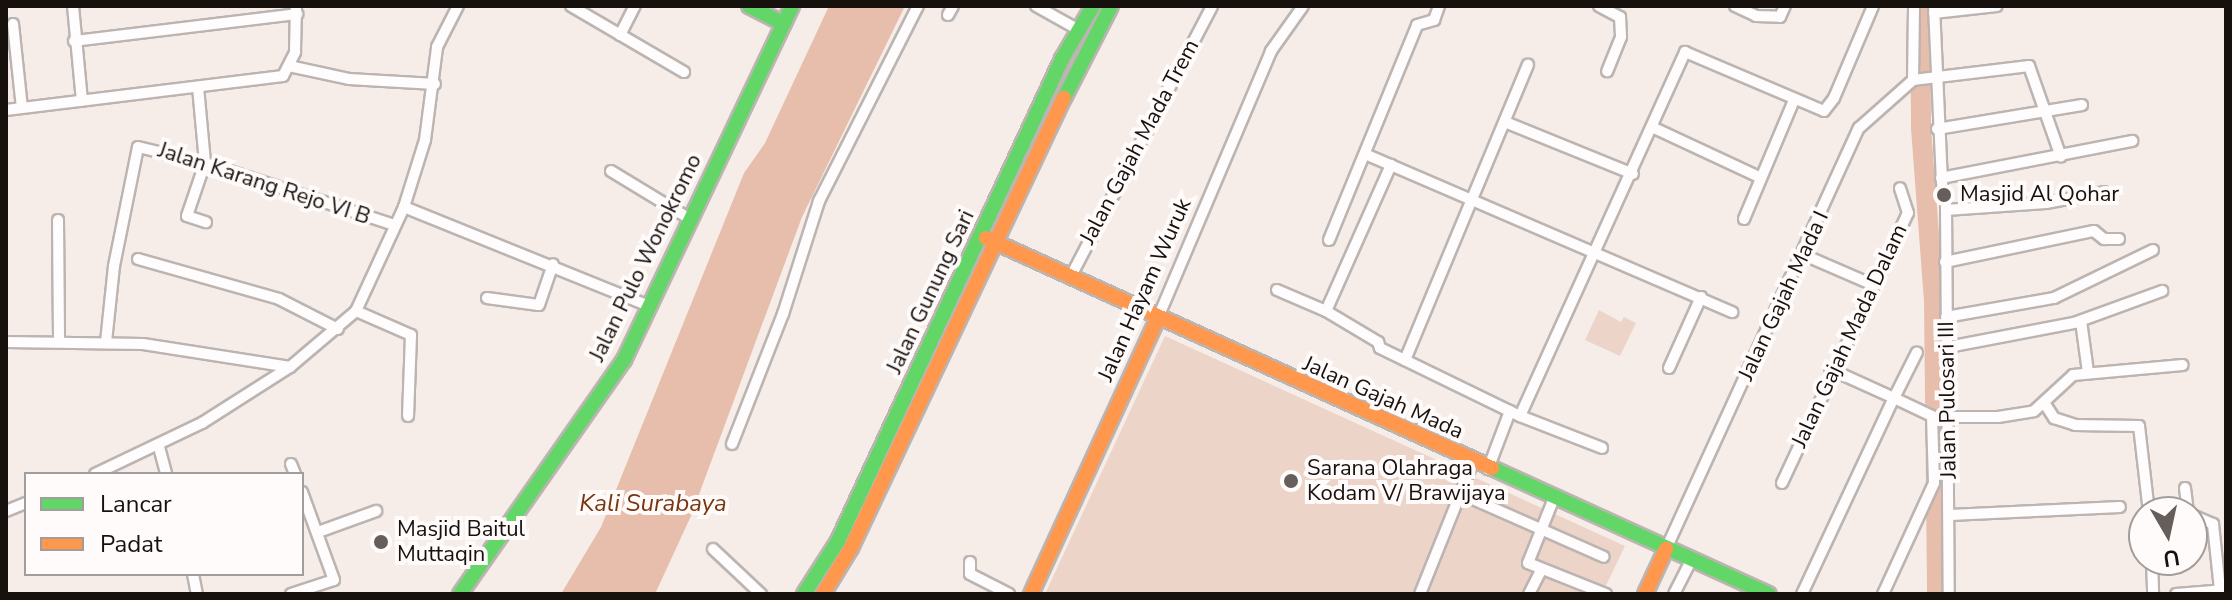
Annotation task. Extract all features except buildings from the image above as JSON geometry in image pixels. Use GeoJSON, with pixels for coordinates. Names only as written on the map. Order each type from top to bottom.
{"type":"FeatureCollection","features":[{"type":"Feature","properties":{"kind":"main road"},"geometry":{"type":"LineString","coordinates":[[749,6],[784,24]]}},
{"type":"Feature","properties":{"kind":"main road","name":"Jalan Pulo Wonokromo"},"geometry":{"type":"LineString","coordinates":[[460,594],[624,360],[792,6]]}},
{"type":"Feature","properties":{"kind":"main road","name":"Jalan Gunung Sari"},"geometry":{"type":"LineString","coordinates":[[823,594],[1079,30],[1093,6]]}},
{"type":"Feature","properties":{"kind":"main road","name":"Jalan Gunung Sari"},"geometry":{"type":"LineString","coordinates":[[987,238],[1077,64],[1111,6]]}},
{"type":"Feature","properties":{"kind":"main road","name":"Jalan Gajah Mada"},"geometry":{"type":"LineString","coordinates":[[987,238],[1157,320],[1691,560],[1742,589],[1769,594]]}},
{"type":"Feature","properties":{"kind":"main road","name":"Jalan Hayam Wuruk"},"geometry":{"type":"LineString","coordinates":[[1031,594],[1157,320]]}},
{"type":"Feature","properties":{"kind":"main road","name":"Jalan Gunung Sari"},"geometry":{"type":"LineString","coordinates":[[804,594],[860,511]]}},
{"type":"Feature","properties":{"kind":"main road"},"geometry":{"type":"LineString","coordinates":[[1645,594],[1666,549]]}},
{"type":"Feature","properties":{"kind":"street"},"geometry":{"type":"LineString","coordinates":[[73,6],[82,101]]}},
{"type":"Feature","properties":{"kind":"street"},"geometry":{"type":"LineString","coordinates":[[222,6],[224,21]]}},
{"type":"Feature","properties":{"kind":"street"},"geometry":{"type":"LineString","coordinates":[[100,472],[159,447],[290,367],[356,311],[395,225],[412,210],[435,84],[437,47],[458,6]]}},
{"type":"Feature","properties":{"kind":"street"},"geometry":{"type":"LineString","coordinates":[[571,6],[684,72]]}},
{"type":"Feature","properties":{"kind":"street"},"geometry":{"type":"LineString","coordinates":[[620,35],[635,6]]}},
{"type":"Feature","properties":{"kind":"street"},"geometry":{"type":"LineString","coordinates":[[732,444],[783,314],[819,201],[918,6]]}},
{"type":"Feature","properties":{"kind":"street"},"geometry":{"type":"LineString","coordinates":[[1036,6],[1079,30]]}},
{"type":"Feature","properties":{"kind":"street","name":"Jalan Gajah Mada Trem"},"geometry":{"type":"LineString","coordinates":[[1070,278],[1212,6]]}},
{"type":"Feature","properties":{"kind":"street","name":"Jalan Hayam Wuruk"},"geometry":{"type":"LineString","coordinates":[[1157,320],[1271,51],[1303,6]]}},
{"type":"Feature","properties":{"kind":"street"},"geometry":{"type":"LineString","coordinates":[[1329,240],[1417,25],[1434,20],[1439,6]]}},
{"type":"Feature","properties":{"kind":"street"},"geometry":{"type":"LineString","coordinates":[[1735,6],[1756,16],[1780,17],[1785,6]]}},
{"type":"Feature","properties":{"kind":"street"},"geometry":{"type":"LineString","coordinates":[[1488,469],[1633,174],[1685,52],[1824,111],[1834,98],[1873,6]]}},
{"type":"Feature","properties":{"kind":"street"},"geometry":{"type":"LineString","coordinates":[[1914,6],[1915,80],[2029,66],[2061,157]]}},
{"type":"Feature","properties":{"kind":"street"},"geometry":{"type":"LineString","coordinates":[[1997,6],[1934,10],[1933,78],[1942,181],[2132,141]]}},
{"type":"Feature","properties":{"kind":"street"},"geometry":{"type":"LineString","coordinates":[[1606,8],[1620,17],[1621,37],[1607,71]]}},
{"type":"Feature","properties":{"kind":"street"},"geometry":{"type":"LineString","coordinates":[[6,110],[278,77],[289,66],[298,38],[296,10],[74,41]]}},
{"type":"Feature","properties":{"kind":"street"},"geometry":{"type":"LineString","coordinates":[[13,24],[22,108]]}},
{"type":"Feature","properties":{"kind":"street"},"geometry":{"type":"LineString","coordinates":[[1405,360],[1528,65]]}},
{"type":"Feature","properties":{"kind":"street"},"geometry":{"type":"LineString","coordinates":[[289,66],[349,79],[435,84]]}},
{"type":"Feature","properties":{"kind":"street","name":"Jalan Gajah Mada I"},"geometry":{"type":"LineString","coordinates":[[1666,549],[1804,255],[1859,128],[1915,80]]}},
{"type":"Feature","properties":{"kind":"street"},"geometry":{"type":"LineString","coordinates":[[198,87],[205,163],[187,216],[206,222]]}},
{"type":"Feature","properties":{"kind":"street"},"geometry":{"type":"LineString","coordinates":[[1744,219],[1759,177],[1794,100]]}},
{"type":"Feature","properties":{"kind":"street"},"geometry":{"type":"LineString","coordinates":[[1937,129],[2082,105]]}},
{"type":"Feature","properties":{"kind":"street"},"geometry":{"type":"LineString","coordinates":[[1505,122],[1633,174]]}},
{"type":"Feature","properties":{"kind":"street"},"geometry":{"type":"LineString","coordinates":[[1654,128],[1759,177]]}},
{"type":"Feature","properties":{"kind":"street","name":"Jalan Karang Rejo VI B"},"geometry":{"type":"LineString","coordinates":[[106,342],[135,151],[145,146],[395,225]]}},
{"type":"Feature","properties":{"kind":"street"},"geometry":{"type":"LineString","coordinates":[[1365,154],[1732,312]]}},
{"type":"Feature","properties":{"kind":"street"},"geometry":{"type":"LineString","coordinates":[[1326,311],[1391,165]]}},
{"type":"Feature","properties":{"kind":"street"},"geometry":{"type":"LineString","coordinates":[[611,171],[690,219]]}},
{"type":"Feature","properties":{"kind":"street","name":"Jalan Gajah Mada Dalam"},"geometry":{"type":"LineString","coordinates":[[1782,483],[1830,369],[1908,213],[1900,188]]}},
{"type":"Feature","properties":{"kind":"street","name":"Jalan Pulosari III"},"geometry":{"type":"LineString","coordinates":[[1949,594],[1946,208],[2046,203],[2104,192]]}},
{"type":"Feature","properties":{"kind":"street"},"geometry":{"type":"LineString","coordinates":[[412,210],[553,264],[651,307]]}},
{"type":"Feature","properties":{"kind":"street"},"geometry":{"type":"LineString","coordinates":[[58,220],[59,340]]}},
{"type":"Feature","properties":{"kind":"street"},"geometry":{"type":"LineString","coordinates":[[1945,262],[2094,231],[2104,239],[2119,239]]}},
{"type":"Feature","properties":{"kind":"street"},"geometry":{"type":"LineString","coordinates":[[1946,317],[2054,298],[2153,250]]}},
{"type":"Feature","properties":{"kind":"street"},"geometry":{"type":"LineString","coordinates":[[1804,255],[1871,284]]}},
{"type":"Feature","properties":{"kind":"street"},"geometry":{"type":"LineString","coordinates":[[138,259],[279,299],[338,329]]}},
{"type":"Feature","properties":{"kind":"street"},"geometry":{"type":"LineString","coordinates":[[487,298],[539,305],[553,264]]}},
{"type":"Feature","properties":{"kind":"street"},"geometry":{"type":"LineString","coordinates":[[1277,290],[1326,311],[1405,360],[1515,414],[1602,448]]}},
{"type":"Feature","properties":{"kind":"street"},"geometry":{"type":"LineString","coordinates":[[1948,347],[2081,321],[2162,291]]}},
{"type":"Feature","properties":{"kind":"street"},"geometry":{"type":"LineString","coordinates":[[1669,368],[1701,297]]}},
{"type":"Feature","properties":{"kind":"street"},"geometry":{"type":"LineString","coordinates":[[356,311],[411,335],[408,416]]}},
{"type":"Feature","properties":{"kind":"street"},"geometry":{"type":"LineString","coordinates":[[2081,321],[2088,372]]}},
{"type":"Feature","properties":{"kind":"street"},"geometry":{"type":"LineString","coordinates":[[6,342],[106,342],[290,367]]}},
{"type":"Feature","properties":{"kind":"street"},"geometry":{"type":"LineString","coordinates":[[1802,594],[1917,352]]}},
{"type":"Feature","properties":{"kind":"street"},"geometry":{"type":"LineString","coordinates":[[1950,417],[1998,417],[2045,404],[2069,377],[2088,372],[2183,365]]}},
{"type":"Feature","properties":{"kind":"street"},"geometry":{"type":"LineString","coordinates":[[1830,369],[1932,416],[1934,483],[1883,594]]}},
{"type":"Feature","properties":{"kind":"street"},"geometry":{"type":"LineString","coordinates":[[2045,404],[2054,418],[2075,425],[2139,426],[2147,496]]}},
{"type":"Feature","properties":{"kind":"street"},"geometry":{"type":"LineString","coordinates":[[159,447],[165,472]]}},
{"type":"Feature","properties":{"kind":"street"},"geometry":{"type":"LineString","coordinates":[[1420,594],[1473,462]]}},
{"type":"Feature","properties":{"kind":"street"},"geometry":{"type":"LineString","coordinates":[[2185,488],[2187,496]]}},
{"type":"Feature","properties":{"kind":"street"},"geometry":{"type":"LineString","coordinates":[[1459,493],[1541,532],[1604,557]]}},
{"type":"Feature","properties":{"kind":"street"},"geometry":{"type":"LineString","coordinates":[[291,594],[334,580],[304,497]]}},
{"type":"Feature","properties":{"kind":"street"},"geometry":{"type":"LineString","coordinates":[[1554,498],[1528,563],[1606,594]]}},
{"type":"Feature","properties":{"kind":"street"},"geometry":{"type":"LineString","coordinates":[[1950,515],[2120,507]]}},
{"type":"Feature","properties":{"kind":"street"},"geometry":{"type":"LineString","coordinates":[[318,532],[376,511]]}},
{"type":"Feature","properties":{"kind":"street"},"geometry":{"type":"LineString","coordinates":[[2176,594],[2223,590],[2213,524],[2208,522]]}},
{"type":"Feature","properties":{"kind":"street"},"geometry":{"type":"LineString","coordinates":[[713,549],[761,594]]}},
{"type":"Feature","properties":{"kind":"street"},"geometry":{"type":"LineString","coordinates":[[1674,594],[1691,560]]}},
{"type":"Feature","properties":{"kind":"street"},"geometry":{"type":"LineString","coordinates":[[970,562],[970,574],[1009,594]]}},
{"type":"Feature","properties":{"kind":"street"},"geometry":{"type":"LineString","coordinates":[[1529,594],[1542,569]]}},
{"type":"Feature","properties":{"kind":"shaded area"},"geometry":{"type":"Polygon","coordinates":[[[1599,310],[1621,322],[1624,317],[1636,323],[1620,356],[1585,340],[1599,310]]]}},
{"type":"Feature","properties":{"kind":"shaded area","name":"Sarana Olahraga Kodam V/ Brawijaya"},"geometry":{"type":"Polygon","coordinates":[[[1165,336],[1625,546],[1602,594],[1045,594],[1165,336]]]}},
{"type":"Feature","properties":{"kind":"water","name":"Kali Surabaya"},"geometry":{"type":"Polygon","coordinates":[[[829,6],[905,6],[802,217],[691,516],[655,594],[561,594],[601,527],[744,173],[765,143],[829,6]]]}},
{"type":"Feature","properties":{"kind":"waterway"},"geometry":{"type":"LineString","coordinates":[[1920,6],[1921,128],[1934,300],[1937,594]]}},
{"type":"Feature","properties":{"kind":"tunnel"},"geometry":{"type":"LineString","coordinates":[[1942,184],[1946,206]]}},
{"type":"Feature","properties":{"kind":"traffic: fast"},"geometry":{"type":"LineString","coordinates":[[749,6],[784,24]]}},
{"type":"Feature","properties":{"kind":"traffic: fast"},"geometry":{"type":"LineString","coordinates":[[460,594],[624,360],[792,6]]}},
{"type":"Feature","properties":{"kind":"traffic: fast"},"geometry":{"type":"LineString","coordinates":[[804,594],[838,541],[1062,59],[1093,6]]}},
{"type":"Feature","properties":{"kind":"traffic: fast"},"geometry":{"type":"LineString","coordinates":[[1064,98],[1111,6]]}},
{"type":"Feature","properties":{"kind":"traffic: fast"},"geometry":{"type":"LineString","coordinates":[[1492,468],[1769,594]]}},
{"type":"Feature","properties":{"kind":"traffic: slow"},"geometry":{"type":"LineString","coordinates":[[823,594],[851,548],[1064,98]]}},
{"type":"Feature","properties":{"kind":"traffic: slow"},"geometry":{"type":"LineString","coordinates":[[986,238],[1492,468]]}},
{"type":"Feature","properties":{"kind":"traffic: slow"},"geometry":{"type":"LineString","coordinates":[[1031,594],[1157,320]]}},
{"type":"Feature","properties":{"kind":"traffic: slow"},"geometry":{"type":"LineString","coordinates":[[1645,594],[1666,549]]}},
{"type":"Feature","properties":{"kind":"place","name":"Masjid Al Qohar"},"geometry":{"type":"Point","coordinates":[1944,195]}},
{"type":"Feature","properties":{"kind":"place","name":"Sarana Olahraga Kodam V/ Brawijaya"},"geometry":{"type":"Point","coordinates":[1291,481]}},
{"type":"Feature","properties":{"kind":"place","name":"Masjid Baitul Muttaqin"},"geometry":{"type":"Point","coordinates":[381,542]}}]}
